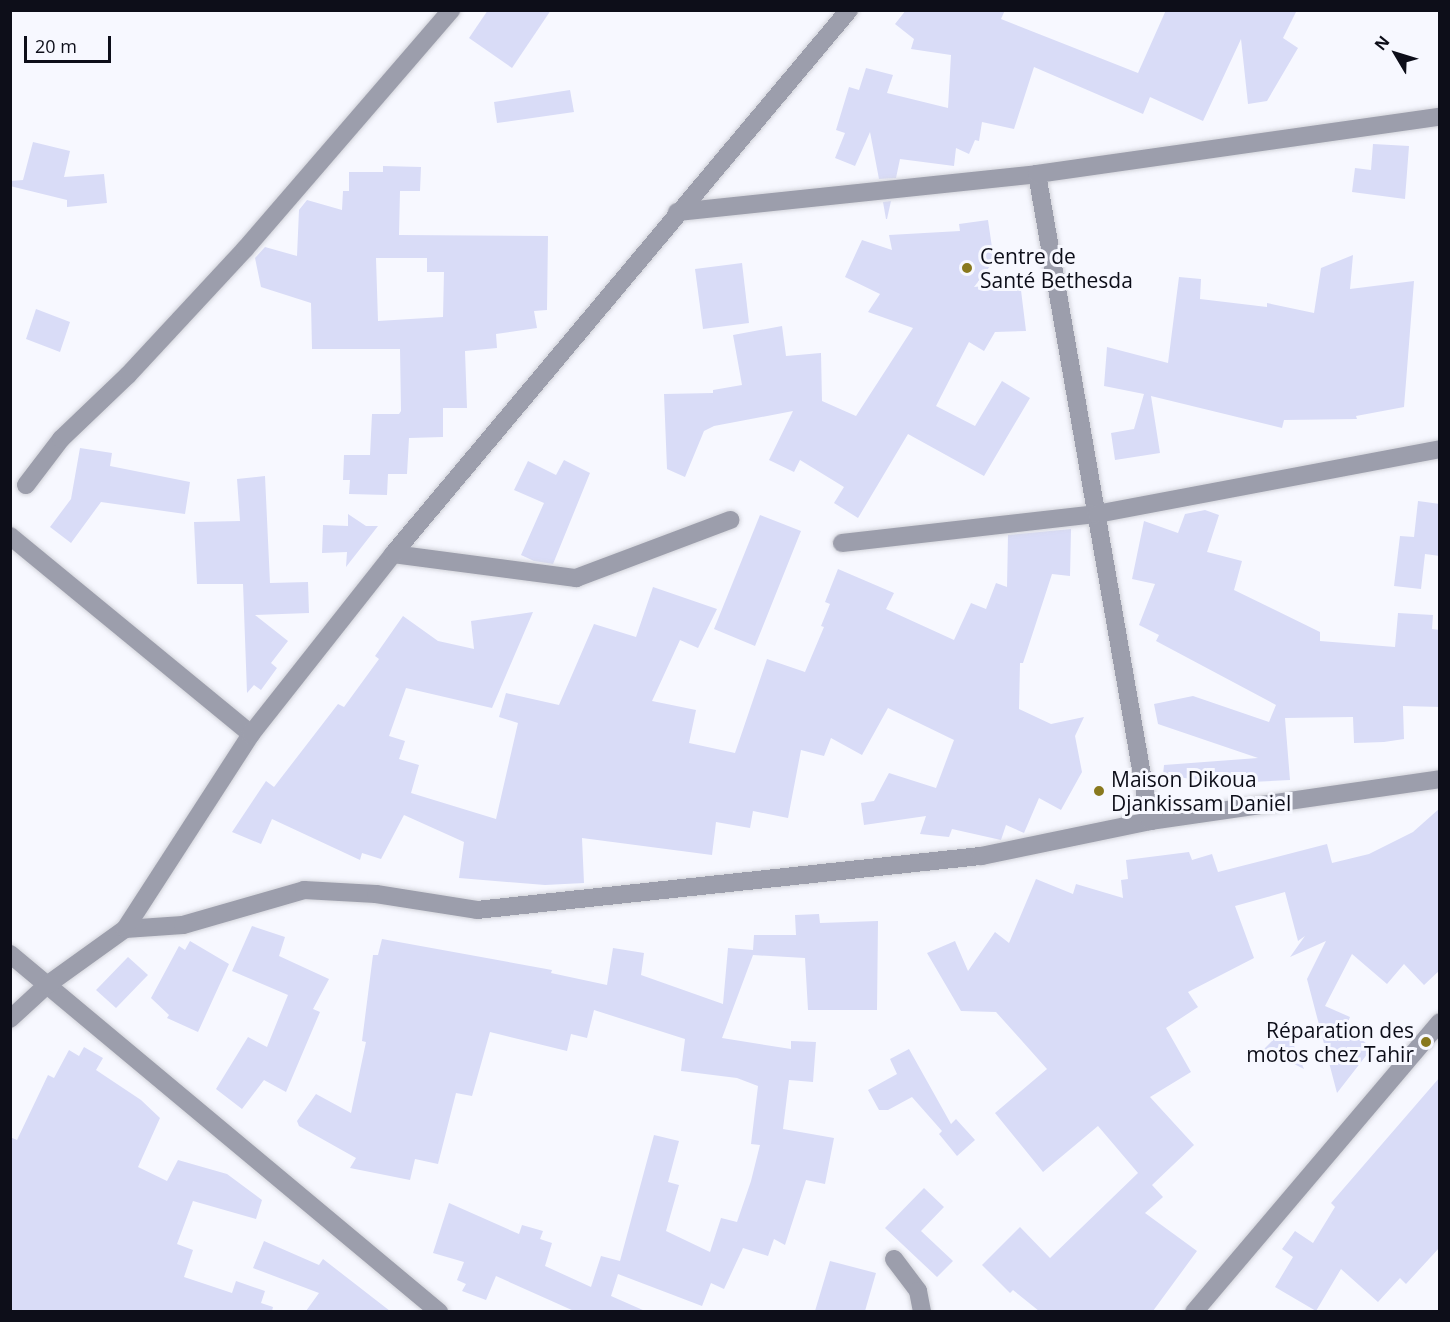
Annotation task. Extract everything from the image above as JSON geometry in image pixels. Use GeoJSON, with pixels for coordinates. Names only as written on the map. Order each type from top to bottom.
{"type":"FeatureCollection","features":[{"type":"Feature","properties":{"kind":"street"},"geometry":{"type":"LineString","coordinates":[[26,484],[61,439],[128,375],[245,249],[451,10]]}},
{"type":"Feature","properties":{"kind":"street"},"geometry":{"type":"LineString","coordinates":[[10,1020],[47,985],[125,929],[251,734],[393,554],[677,212],[849,10]]}},
{"type":"Feature","properties":{"kind":"street"},"geometry":{"type":"LineString","coordinates":[[677,212],[1037,174],[1440,117]]}},
{"type":"Feature","properties":{"kind":"street"},"geometry":{"type":"LineString","coordinates":[[1037,174],[1150,821]]}},
{"type":"Feature","properties":{"kind":"street"},"geometry":{"type":"LineString","coordinates":[[842,543],[1097,514],[1440,449]]}},
{"type":"Feature","properties":{"kind":"street"},"geometry":{"type":"LineString","coordinates":[[393,554],[576,578],[730,520]]}},
{"type":"Feature","properties":{"kind":"street"},"geometry":{"type":"LineString","coordinates":[[10,536],[251,734]]}},
{"type":"Feature","properties":{"kind":"street"},"geometry":{"type":"LineString","coordinates":[[125,929],[183,925],[304,890],[376,894],[477,910],[981,856],[1150,821],[1440,779]]}},
{"type":"Feature","properties":{"kind":"street"},"geometry":{"type":"LineString","coordinates":[[10,954],[439,1311]]}},
{"type":"Feature","properties":{"kind":"street"},"geometry":{"type":"LineString","coordinates":[[1194,1311],[1438,1028]]}},
{"type":"Feature","properties":{"kind":"street"},"geometry":{"type":"LineString","coordinates":[[894,1259],[918,1291],[922,1311]]}},
{"type":"Feature","properties":{"kind":"building"},"geometry":{"type":"Polygon","coordinates":[[[488,10],[551,10],[512,68],[469,38],[488,10]]]}},
{"type":"Feature","properties":{"kind":"building"},"geometry":{"type":"Polygon","coordinates":[[[906,10],[1005,10],[1001,19],[1138,73],[1166,10],[1297,10],[1283,38],[1298,48],[1267,101],[1248,104],[1241,39],[1203,121],[1150,97],[1143,114],[1034,67],[1014,129],[982,122],[979,141],[975,140],[969,154],[956,148],[954,166],[900,159],[896,178],[879,179],[870,132],[855,166],[835,158],[845,133],[836,130],[849,87],[859,90],[866,68],[893,75],[887,93],[948,108],[951,55],[911,49],[914,39],[895,24],[906,10]]]}},
{"type":"Feature","properties":{"kind":"building"},"geometry":{"type":"Polygon","coordinates":[[[570,90],[574,112],[497,123],[494,102],[570,90]]]}},
{"type":"Feature","properties":{"kind":"building"},"geometry":{"type":"Polygon","coordinates":[[[33,142],[70,151],[64,177],[104,174],[107,203],[67,207],[67,200],[10,186],[10,181],[23,180],[33,142]]]}},
{"type":"Feature","properties":{"kind":"building"},"geometry":{"type":"Polygon","coordinates":[[[1373,144],[1409,146],[1405,199],[1352,192],[1355,168],[1371,170],[1373,144]]]}},
{"type":"Feature","properties":{"kind":"building"},"geometry":{"type":"Polygon","coordinates":[[[383,166],[421,167],[420,191],[400,191],[399,235],[548,236],[547,310],[534,311],[537,328],[496,334],[497,348],[465,351],[467,408],[443,408],[443,437],[409,438],[407,474],[388,474],[387,495],[349,494],[350,480],[343,480],[344,455],[370,455],[372,414],[399,414],[401,411],[400,349],[312,349],[311,303],[261,287],[255,258],[265,247],[297,256],[299,210],[307,200],[342,210],[343,191],[349,191],[349,172],[383,172],[383,166]],[[376,258],[378,321],[443,317],[444,272],[427,272],[427,258],[376,258]]]}},
{"type":"Feature","properties":{"kind":"building"},"geometry":{"type":"Polygon","coordinates":[[[891,201],[887,219],[886,219],[883,202],[891,201]]]}},
{"type":"Feature","properties":{"kind":"building"},"geometry":{"type":"Polygon","coordinates":[[[988,220],[994,261],[974,287],[1020,282],[1026,331],[995,332],[984,351],[969,342],[936,406],[975,426],[1002,381],[1030,398],[984,476],[908,434],[858,518],[834,503],[844,487],[800,460],[794,472],[769,460],[793,411],[714,426],[704,431],[685,477],[667,469],[664,394],[713,393],[713,390],[742,385],[733,335],[782,326],[786,356],[821,353],[822,401],[856,416],[913,328],[868,312],[880,294],[845,277],[862,240],[892,250],[889,235],[960,231],[959,224],[988,220]]]}},
{"type":"Feature","properties":{"kind":"building"},"geometry":{"type":"Polygon","coordinates":[[[1353,255],[1350,289],[1414,281],[1404,407],[1356,416],[1357,419],[1284,420],[1282,428],[1151,396],[1160,453],[1115,460],[1111,433],[1134,429],[1144,394],[1104,386],[1107,347],[1168,363],[1179,277],[1201,279],[1200,299],[1267,307],[1267,303],[1314,313],[1321,268],[1353,255]]]}},
{"type":"Feature","properties":{"kind":"building"},"geometry":{"type":"Polygon","coordinates":[[[742,263],[749,323],[703,329],[695,269],[742,263]]]}},
{"type":"Feature","properties":{"kind":"building"},"geometry":{"type":"Polygon","coordinates":[[[36,309],[70,322],[60,352],[26,339],[36,309]]]}},
{"type":"Feature","properties":{"kind":"building"},"geometry":{"type":"Polygon","coordinates":[[[80,448],[112,453],[110,466],[190,482],[185,514],[101,502],[71,543],[50,527],[71,499],[80,448]]]}},
{"type":"Feature","properties":{"kind":"building"},"geometry":{"type":"Polygon","coordinates":[[[564,460],[590,473],[553,564],[534,561],[521,555],[544,503],[514,490],[528,461],[556,475],[564,460]]]}},
{"type":"Feature","properties":{"kind":"building"},"geometry":{"type":"Polygon","coordinates":[[[265,476],[270,583],[308,582],[309,613],[255,615],[288,641],[271,663],[277,668],[261,690],[254,685],[247,693],[243,584],[197,584],[194,522],[240,521],[237,479],[265,476]]]}},
{"type":"Feature","properties":{"kind":"building"},"geometry":{"type":"Polygon","coordinates":[[[1418,501],[1440,504],[1440,556],[1425,554],[1421,589],[1394,586],[1400,536],[1414,537],[1418,501]]]}},
{"type":"Feature","properties":{"kind":"building"},"geometry":{"type":"Polygon","coordinates":[[[1205,510],[1219,515],[1207,552],[1242,561],[1234,590],[1320,632],[1320,641],[1395,647],[1398,613],[1433,615],[1432,629],[1440,630],[1440,707],[1403,706],[1404,739],[1384,742],[1354,743],[1353,717],[1285,718],[1290,780],[1251,782],[1250,787],[1163,775],[1164,765],[1258,758],[1158,724],[1154,704],[1193,696],[1269,722],[1276,705],[1156,641],[1159,635],[1139,625],[1155,584],[1132,579],[1144,521],[1178,533],[1185,514],[1205,510]]]}},
{"type":"Feature","properties":{"kind":"building"},"geometry":{"type":"Polygon","coordinates":[[[348,514],[366,526],[378,526],[346,567],[347,552],[322,553],[323,525],[348,526],[348,514]]]}},
{"type":"Feature","properties":{"kind":"building"},"geometry":{"type":"Polygon","coordinates":[[[760,515],[801,531],[755,646],[714,629],[760,515]]]}},
{"type":"Feature","properties":{"kind":"building"},"geometry":{"type":"Polygon","coordinates":[[[1071,529],[1070,576],[1052,574],[1023,663],[1020,663],[1019,709],[1051,724],[1084,717],[1075,736],[1082,772],[1061,810],[1039,798],[1024,833],[1006,825],[1001,840],[952,829],[949,837],[920,834],[926,816],[864,825],[861,803],[874,801],[889,773],[936,788],[954,740],[888,708],[862,755],[831,738],[824,756],[801,750],[788,818],[753,811],[750,828],[716,822],[712,855],[582,838],[584,883],[545,885],[459,878],[464,842],[404,815],[381,859],[362,853],[360,860],[272,819],[261,844],[232,832],[266,781],[274,787],[338,704],[344,707],[379,659],[375,656],[403,616],[438,641],[474,649],[471,621],[533,612],[492,708],[406,688],[389,736],[405,741],[399,759],[419,765],[411,793],[496,819],[518,723],[499,717],[506,693],[559,705],[594,624],[636,637],[653,587],[717,609],[698,648],[680,640],[652,701],[696,710],[689,743],[735,753],[767,659],[805,672],[824,627],[821,626],[830,604],[825,602],[838,569],[894,593],[886,609],[954,640],[971,603],[986,609],[996,583],[1007,587],[1008,535],[1071,529]]]}},
{"type":"Feature","properties":{"kind":"building"},"geometry":{"type":"Polygon","coordinates":[[[1440,808],[1440,970],[1424,985],[1404,964],[1387,984],[1352,954],[1325,1006],[1350,1017],[1346,1027],[1372,1048],[1337,1093],[1307,979],[1326,941],[1290,957],[1305,936],[1298,941],[1285,892],[1235,906],[1254,958],[1188,992],[1198,1007],[1166,1028],[1191,1072],[1150,1097],[1194,1145],[1152,1185],[1163,1197],[1145,1213],[1197,1251],[1153,1311],[1039,1311],[1013,1290],[1010,1293],[982,1265],[1020,1227],[1050,1258],[1138,1173],[1098,1126],[1043,1172],[995,1113],[1047,1069],[996,1012],[961,1011],[927,953],[955,941],[968,971],[995,932],[1009,943],[1036,879],[1073,894],[1076,884],[1123,898],[1121,880],[1128,879],[1126,860],[1189,852],[1192,860],[1212,854],[1218,872],[1327,844],[1332,863],[1369,854],[1413,832],[1440,808]]]}},
{"type":"Feature","properties":{"kind":"building"},"geometry":{"type":"Polygon","coordinates":[[[819,914],[820,923],[878,921],[877,1010],[808,1010],[805,958],[753,955],[722,1038],[791,1049],[791,1041],[816,1042],[813,1082],[789,1080],[783,1129],[834,1138],[825,1184],[806,1180],[785,1245],[774,1239],[768,1256],[743,1248],[724,1289],[711,1283],[702,1306],[618,1274],[611,1296],[645,1311],[574,1311],[496,1276],[486,1300],[462,1291],[466,1284],[457,1280],[464,1262],[433,1253],[449,1203],[519,1234],[522,1225],[543,1231],[540,1239],[552,1243],[545,1266],[591,1287],[601,1256],[620,1261],[654,1135],[679,1141],[668,1182],[679,1185],[666,1231],[710,1252],[721,1218],[737,1222],[751,1181],[760,1145],[751,1144],[758,1086],[737,1078],[681,1071],[685,1039],[594,1010],[587,1038],[571,1034],[567,1051],[490,1032],[472,1096],[456,1093],[438,1164],[415,1159],[410,1180],[350,1168],[356,1158],[299,1126],[297,1121],[316,1094],[351,1113],[366,1042],[362,1041],[373,955],[378,955],[382,939],[552,970],[551,973],[607,985],[613,948],[644,953],[641,975],[723,1004],[728,948],[753,950],[754,935],[796,935],[795,915],[819,914]]]}},
{"type":"Feature","properties":{"kind":"building"},"geometry":{"type":"Polygon","coordinates":[[[252,926],[285,937],[279,956],[329,979],[313,1009],[320,1012],[286,1092],[264,1080],[242,1109],[216,1089],[248,1037],[267,1047],[288,995],[232,971],[252,926]]]}},
{"type":"Feature","properties":{"kind":"building"},"geometry":{"type":"Polygon","coordinates":[[[190,941],[229,964],[198,1032],[167,1018],[169,1015],[151,998],[179,946],[185,950],[190,941]]]}},
{"type":"Feature","properties":{"kind":"building"},"geometry":{"type":"Polygon","coordinates":[[[128,957],[148,975],[116,1008],[96,990],[128,957]]]}},
{"type":"Feature","properties":{"kind":"building"},"geometry":{"type":"Polygon","coordinates":[[[1286,1027],[1304,1069],[1264,1049],[1286,1027]]]}},
{"type":"Feature","properties":{"kind":"building"},"geometry":{"type":"Polygon","coordinates":[[[84,1047],[103,1058],[96,1070],[141,1100],[160,1118],[138,1167],[167,1181],[178,1160],[227,1174],[262,1200],[256,1219],[193,1201],[177,1244],[193,1250],[184,1277],[232,1293],[236,1281],[265,1291],[261,1303],[273,1307],[272,1311],[10,1311],[10,1137],[17,1140],[48,1075],[54,1078],[69,1050],[79,1056],[84,1047]]]}},
{"type":"Feature","properties":{"kind":"building"},"geometry":{"type":"Polygon","coordinates":[[[909,1049],[951,1124],[956,1119],[975,1140],[957,1156],[939,1134],[942,1131],[912,1097],[888,1110],[879,1110],[868,1090],[897,1074],[890,1059],[909,1049]]]}},
{"type":"Feature","properties":{"kind":"building"},"geometry":{"type":"Polygon","coordinates":[[[1440,1077],[1440,1247],[1406,1284],[1400,1278],[1378,1302],[1341,1269],[1316,1311],[1275,1287],[1293,1257],[1282,1249],[1295,1231],[1313,1243],[1335,1207],[1331,1203],[1440,1077]]]}},
{"type":"Feature","properties":{"kind":"building"},"geometry":{"type":"Polygon","coordinates":[[[924,1188],[944,1207],[921,1231],[953,1261],[937,1277],[885,1228],[924,1188]]]}},
{"type":"Feature","properties":{"kind":"building"},"geometry":{"type":"Polygon","coordinates":[[[264,1241],[319,1265],[323,1259],[390,1311],[306,1311],[319,1293],[253,1268],[264,1241]]]}},
{"type":"Feature","properties":{"kind":"building"},"geometry":{"type":"Polygon","coordinates":[[[830,1261],[876,1273],[865,1311],[815,1311],[830,1261]]]}},
{"type":"Feature","properties":{"kind":"place","name":"Centre de Santé Bethesda"},"geometry":{"type":"Point","coordinates":[967,268]}},
{"type":"Feature","properties":{"kind":"place","name":"Maison Dikoua Djankissam Daniel"},"geometry":{"type":"Point","coordinates":[1099,791]}},
{"type":"Feature","properties":{"kind":"place","name":"Réparation des motos chez Tahir"},"geometry":{"type":"Point","coordinates":[1426,1042]}}]}
